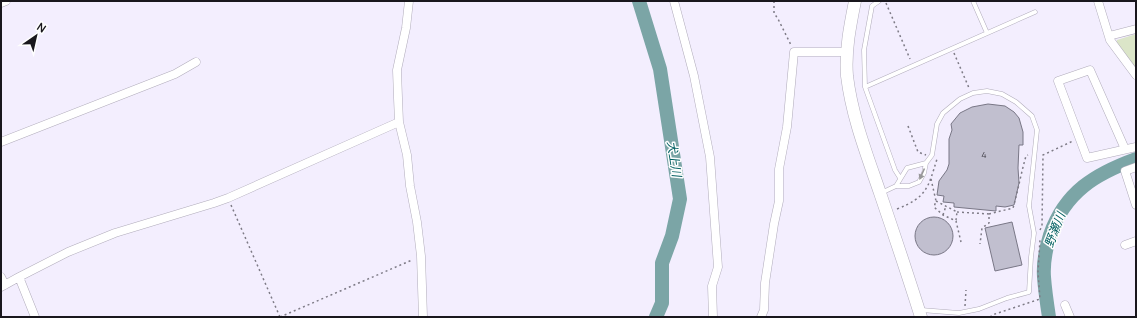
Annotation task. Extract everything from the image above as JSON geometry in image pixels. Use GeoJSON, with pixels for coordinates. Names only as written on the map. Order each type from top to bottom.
{"type":"FeatureCollection","features":[{"type":"Feature","properties":{"kind":"street"},"geometry":{"type":"LineString","coordinates":[[1,3],[6,1]]}},
{"type":"Feature","properties":{"kind":"street"},"geometry":{"type":"LineString","coordinates":[[409,1],[406,28],[397,70],[399,122],[407,155],[410,186],[417,222],[421,256],[423,317]]}},
{"type":"Feature","properties":{"kind":"street"},"geometry":{"type":"LineString","coordinates":[[674,1],[694,76],[710,157],[718,267],[712,286],[712,317]]}},
{"type":"Feature","properties":{"kind":"street"},"geometry":{"type":"LineString","coordinates":[[855,1],[847,52],[847,75],[854,112],[866,155],[920,313]]}},
{"type":"Feature","properties":{"kind":"street"},"geometry":{"type":"LineString","coordinates":[[1098,1],[1110,40],[1136,75]]}},
{"type":"Feature","properties":{"kind":"street"},"geometry":{"type":"LineString","coordinates":[[1109,36],[1136,29]]}},
{"type":"Feature","properties":{"kind":"street"},"geometry":{"type":"LineString","coordinates":[[761,317],[764,310],[766,275],[779,201],[779,169],[787,126],[794,52],[847,52]]}},
{"type":"Feature","properties":{"kind":"street"},"geometry":{"type":"LineString","coordinates":[[1,142],[175,74],[196,62]]}},
{"type":"Feature","properties":{"kind":"street"},"geometry":{"type":"LineString","coordinates":[[1125,149],[1090,70],[1058,81],[1086,158],[1125,149],[1136,146]]}},
{"type":"Feature","properties":{"kind":"street"},"geometry":{"type":"LineString","coordinates":[[1,277],[3,286],[68,252],[115,233],[228,198],[399,122]]}},
{"type":"Feature","properties":{"kind":"street"},"geometry":{"type":"LineString","coordinates":[[1136,167],[1125,171],[1136,205]]}},
{"type":"Feature","properties":{"kind":"street"},"geometry":{"type":"LineString","coordinates":[[1125,245],[1136,241]]}},
{"type":"Feature","properties":{"kind":"street"},"geometry":{"type":"LineString","coordinates":[[19,277],[35,317]]}},
{"type":"Feature","properties":{"kind":"street"},"geometry":{"type":"LineString","coordinates":[[1065,304],[1070,317]]}},
{"type":"Feature","properties":{"kind":"lane"},"geometry":{"type":"LineString","coordinates":[[878,1],[872,6],[865,43],[864,87],[895,170],[900,178]]}},
{"type":"Feature","properties":{"kind":"lane"},"geometry":{"type":"LineString","coordinates":[[973,1],[987,33]]}},
{"type":"Feature","properties":{"kind":"lane"},"geometry":{"type":"LineString","coordinates":[[864,87],[1035,12]]}},
{"type":"Feature","properties":{"kind":"lane"},"geometry":{"type":"LineString","coordinates":[[880,193],[896,186],[909,186],[919,182],[924,174],[926,163],[932,155],[937,124],[943,113],[960,99],[971,94],[987,91],[1002,94],[1016,102],[1032,116],[1037,130],[1036,152],[1029,206],[1034,233],[1029,292],[1007,298],[980,310],[959,313],[920,313]]}},
{"type":"Feature","properties":{"kind":"lane"},"geometry":{"type":"LineString","coordinates":[[896,186],[907,168],[926,163]]}},
{"type":"Feature","properties":{"kind":"path"},"geometry":{"type":"LineString","coordinates":[[774,1],[774,13],[794,52]]}},
{"type":"Feature","properties":{"kind":"path"},"geometry":{"type":"LineString","coordinates":[[886,3],[910,59]]}},
{"type":"Feature","properties":{"kind":"path"},"geometry":{"type":"LineString","coordinates":[[952,48],[971,94]]}},
{"type":"Feature","properties":{"kind":"path"},"geometry":{"type":"LineString","coordinates":[[908,126],[918,152],[924,153],[936,163]]}},
{"type":"Feature","properties":{"kind":"path"},"geometry":{"type":"LineString","coordinates":[[936,201],[957,212],[990,214],[1013,208],[1026,156],[1036,152]]}},
{"type":"Feature","properties":{"kind":"path"},"geometry":{"type":"LineString","coordinates":[[897,209],[912,203],[923,193],[931,179],[938,156]]}},
{"type":"Feature","properties":{"kind":"path"},"geometry":{"type":"LineString","coordinates":[[931,179],[936,201],[934,207],[943,216],[956,221]]}},
{"type":"Feature","properties":{"kind":"path"},"geometry":{"type":"LineString","coordinates":[[228,198],[280,317],[421,256]]}},
{"type":"Feature","properties":{"kind":"path"},"geometry":{"type":"LineString","coordinates":[[943,216],[946,206]]}},
{"type":"Feature","properties":{"kind":"path"},"geometry":{"type":"LineString","coordinates":[[957,212],[956,221],[961,242]]}},
{"type":"Feature","properties":{"kind":"path"},"geometry":{"type":"LineString","coordinates":[[980,244],[982,228],[989,223],[990,214]]}},
{"type":"Feature","properties":{"kind":"path"},"geometry":{"type":"LineString","coordinates":[[965,312],[966,290]]}},
{"type":"Feature","properties":{"kind":"green space"},"geometry":{"type":"Polygon","coordinates":[[[1136,34],[1136,70],[1116,43],[1117,40],[1136,34]]]}},
{"type":"Feature","properties":{"kind":"building"},"geometry":{"type":"Polygon","coordinates":[[[988,104],[1005,106],[1014,112],[1019,118],[1023,132],[1023,145],[1019,145],[1019,183],[1014,205],[1005,207],[996,206],[996,211],[954,207],[954,203],[943,202],[944,196],[937,195],[939,181],[947,170],[949,164],[949,139],[952,130],[951,124],[960,113],[972,107],[988,104]]]}},
{"type":"Feature","properties":{"kind":"building"},"geometry":{"type":"Polygon","coordinates":[[[930,217],[938,217],[948,222],[952,229],[952,243],[948,250],[938,255],[930,255],[920,250],[918,247],[915,240],[915,232],[920,222],[923,220],[930,217]]]}},
{"type":"Feature","properties":{"kind":"building"},"geometry":{"type":"Polygon","coordinates":[[[1012,222],[1022,265],[995,271],[985,228],[1012,222]]]}},
{"type":"Feature","properties":{"kind":"waterway","name":"犬上川"},"geometry":{"type":"LineString","coordinates":[[639,1],[660,69],[680,199],[672,236],[662,263],[662,303],[656,317]]}},
{"type":"Feature","properties":{"kind":"waterway","name":"野瀬川"},"geometry":{"type":"LineString","coordinates":[[1049,317],[1044,266],[1050,235],[1056,220],[1064,207],[1083,186],[1107,171],[1136,159]]}}]}
